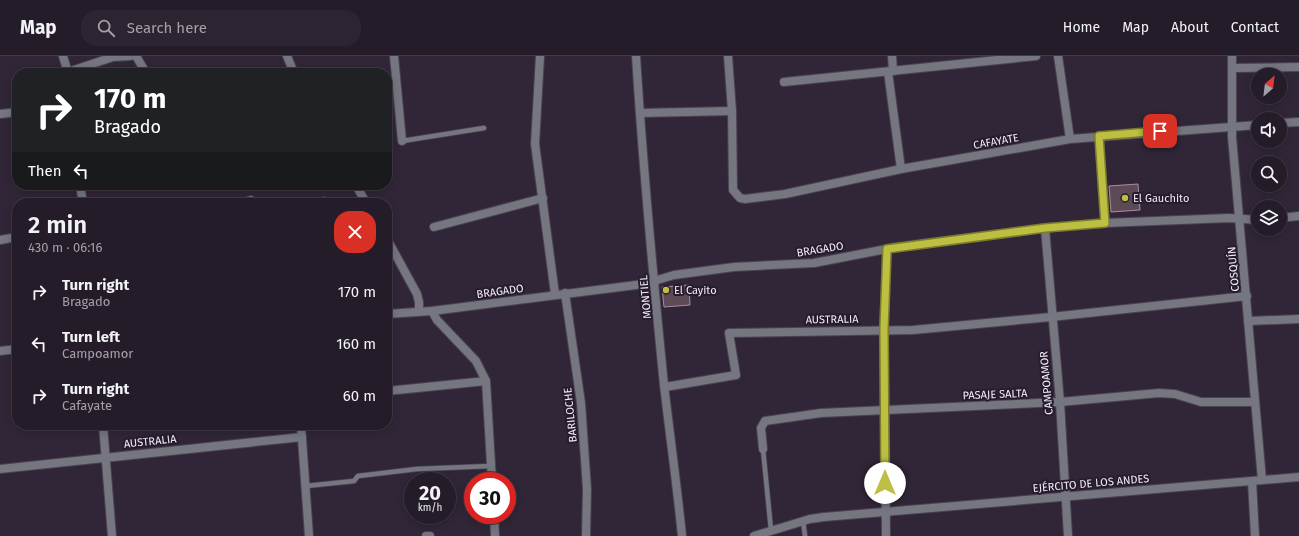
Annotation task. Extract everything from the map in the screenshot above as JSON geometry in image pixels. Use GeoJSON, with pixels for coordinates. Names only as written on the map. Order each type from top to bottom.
{"type":"FeatureCollection","features":[{"type":"Feature","properties":{"kind":"street"},"geometry":{"type":"LineString","coordinates":[[63,56],[67,68]]}},
{"type":"Feature","properties":{"kind":"street"},"geometry":{"type":"LineString","coordinates":[[80,68],[113,57],[130,56]]}},
{"type":"Feature","properties":{"kind":"street"},"geometry":{"type":"LineString","coordinates":[[136,56],[143,68]]}},
{"type":"Feature","properties":{"kind":"street"},"geometry":{"type":"LineString","coordinates":[[287,56],[292,68]]}},
{"type":"Feature","properties":{"kind":"street"},"geometry":{"type":"LineString","coordinates":[[394,56],[402,140]]}},
{"type":"Feature","properties":{"kind":"street"},"geometry":{"type":"LineString","coordinates":[[540,56],[535,144],[555,294]]}},
{"type":"Feature","properties":{"kind":"street","name":"MONTIEL"},"geometry":{"type":"LineString","coordinates":[[636,56],[654,280],[665,387],[675,460],[682,536]]}},
{"type":"Feature","properties":{"kind":"street"},"geometry":{"type":"LineString","coordinates":[[640,113],[732,110],[728,56]]}},
{"type":"Feature","properties":{"kind":"street"},"geometry":{"type":"LineString","coordinates":[[892,56],[890,71],[901,169]]}},
{"type":"Feature","properties":{"kind":"street"},"geometry":{"type":"LineString","coordinates":[[784,82],[1036,56]]}},
{"type":"Feature","properties":{"kind":"street"},"geometry":{"type":"LineString","coordinates":[[1058,56],[1070,138]]}},
{"type":"Feature","properties":{"kind":"street","name":"COSQUÍN"},"geometry":{"type":"LineString","coordinates":[[1232,56],[1232,126],[1247,296],[1254,402],[1262,480]]}},
{"type":"Feature","properties":{"kind":"street"},"geometry":{"type":"LineString","coordinates":[[1233,68],[1299,67]]}},
{"type":"Feature","properties":{"kind":"street","name":"CAFAYATE"},"geometry":{"type":"LineString","coordinates":[[732,110],[733,190],[740,198],[784,194],[901,169],[1070,138],[1251,125]]}},
{"type":"Feature","properties":{"kind":"street"},"geometry":{"type":"LineString","coordinates":[[0,114],[12,113]]}},
{"type":"Feature","properties":{"kind":"street"},"geometry":{"type":"LineString","coordinates":[[1287,123],[1299,122]]}},
{"type":"Feature","properties":{"kind":"street"},"geometry":{"type":"LineString","coordinates":[[1099,136],[1105,223]]}},
{"type":"Feature","properties":{"kind":"street"},"geometry":{"type":"LineString","coordinates":[[434,227],[542,198]]}},
{"type":"Feature","properties":{"kind":"street"},"geometry":{"type":"LineString","coordinates":[[1287,217],[1299,216]]}},
{"type":"Feature","properties":{"kind":"street","name":"BRAGADO"},"geometry":{"type":"LineString","coordinates":[[392,314],[419,311],[432,312],[555,294],[644,284],[674,275],[734,267],[814,263],[887,249],[1045,228],[1105,223],[1251,220]]}},
{"type":"Feature","properties":{"kind":"street","name":"CAMPOAMOR"},"geometry":{"type":"LineString","coordinates":[[1045,228],[1051,318],[1060,402],[1064,497],[1068,536]]}},
{"type":"Feature","properties":{"kind":"street"},"geometry":{"type":"LineString","coordinates":[[0,240],[12,238]]}},
{"type":"Feature","properties":{"kind":"street"},"geometry":{"type":"LineString","coordinates":[[392,248],[417,294],[419,311]]}},
{"type":"Feature","properties":{"kind":"street"},"geometry":{"type":"LineString","coordinates":[[886,536],[884,329],[887,249]]}},
{"type":"Feature","properties":{"kind":"street","name":"BARILOCHE"},"geometry":{"type":"LineString","coordinates":[[565,293],[581,402],[587,489],[586,536]]}},
{"type":"Feature","properties":{"kind":"street","name":"AUSTRALIA"},"geometry":{"type":"LineString","coordinates":[[665,387],[736,375],[729,332],[884,329],[913,330],[1051,318],[1247,296]]}},
{"type":"Feature","properties":{"kind":"street"},"geometry":{"type":"LineString","coordinates":[[432,312],[437,320],[476,361],[486,381],[491,472]]}},
{"type":"Feature","properties":{"kind":"street"},"geometry":{"type":"LineString","coordinates":[[1248,321],[1299,319]]}},
{"type":"Feature","properties":{"kind":"street"},"geometry":{"type":"LineString","coordinates":[[0,351],[12,350]]}},
{"type":"Feature","properties":{"kind":"street"},"geometry":{"type":"LineString","coordinates":[[392,390],[486,381]]}},
{"type":"Feature","properties":{"kind":"street","name":"PASAJE SALTA"},"geometry":{"type":"LineString","coordinates":[[763,449],[761,428],[765,421],[821,413],[1060,402],[1159,393],[1174,394],[1201,402],[1254,402]]}},
{"type":"Feature","properties":{"kind":"street"},"geometry":{"type":"LineString","coordinates":[[103,430],[112,536]]}},
{"type":"Feature","properties":{"kind":"street"},"geometry":{"type":"LineString","coordinates":[[301,430],[309,536]]}},
{"type":"Feature","properties":{"kind":"street","name":"AUSTRALIA"},"geometry":{"type":"LineString","coordinates":[[0,469],[302,437]]}},
{"type":"Feature","properties":{"kind":"street","name":"EJÉRCITO DE LOS ANDES"},"geometry":{"type":"LineString","coordinates":[[754,536],[803,521],[824,517],[1299,477]]}},
{"type":"Feature","properties":{"kind":"street"},"geometry":{"type":"LineString","coordinates":[[1252,481],[1255,536]]}},
{"type":"Feature","properties":{"kind":"street"},"geometry":{"type":"LineString","coordinates":[[494,524],[495,536]]}},
{"type":"Feature","properties":{"kind":"lane"},"geometry":{"type":"LineString","coordinates":[[402,140],[484,128]]}},
{"type":"Feature","properties":{"kind":"lane"},"geometry":{"type":"LineString","coordinates":[[763,449],[772,530]]}},
{"type":"Feature","properties":{"kind":"lane"},"geometry":{"type":"LineString","coordinates":[[306,486],[354,481],[358,476],[417,469],[491,466]]}},
{"type":"Feature","properties":{"kind":"lane"},"geometry":{"type":"LineString","coordinates":[[803,521],[805,536]]}},
{"type":"Feature","properties":{"kind":"building","name":"El Gauchito"},"geometry":{"type":"Polygon","coordinates":[[[1138,184],[1140,210],[1111,212],[1109,186],[1138,184]]]}},
{"type":"Feature","properties":{"kind":"building"},"geometry":{"type":"Polygon","coordinates":[[[689,285],[690,305],[664,307],[662,287],[689,285]]]}},
{"type":"Feature","properties":{"kind":"place","name":"El Gauchito"},"geometry":{"type":"Point","coordinates":[1125,198]}},
{"type":"Feature","properties":{"kind":"place","name":"El Cayito"},"geometry":{"type":"Point","coordinates":[666,290]}},
{"type":"Feature","properties":{"kind":"route"},"geometry":{"type":"LineString","coordinates":[[885,483],[884,329],[887,249],[1045,228],[1105,223],[1099,136],[1160,131]]}}]}
